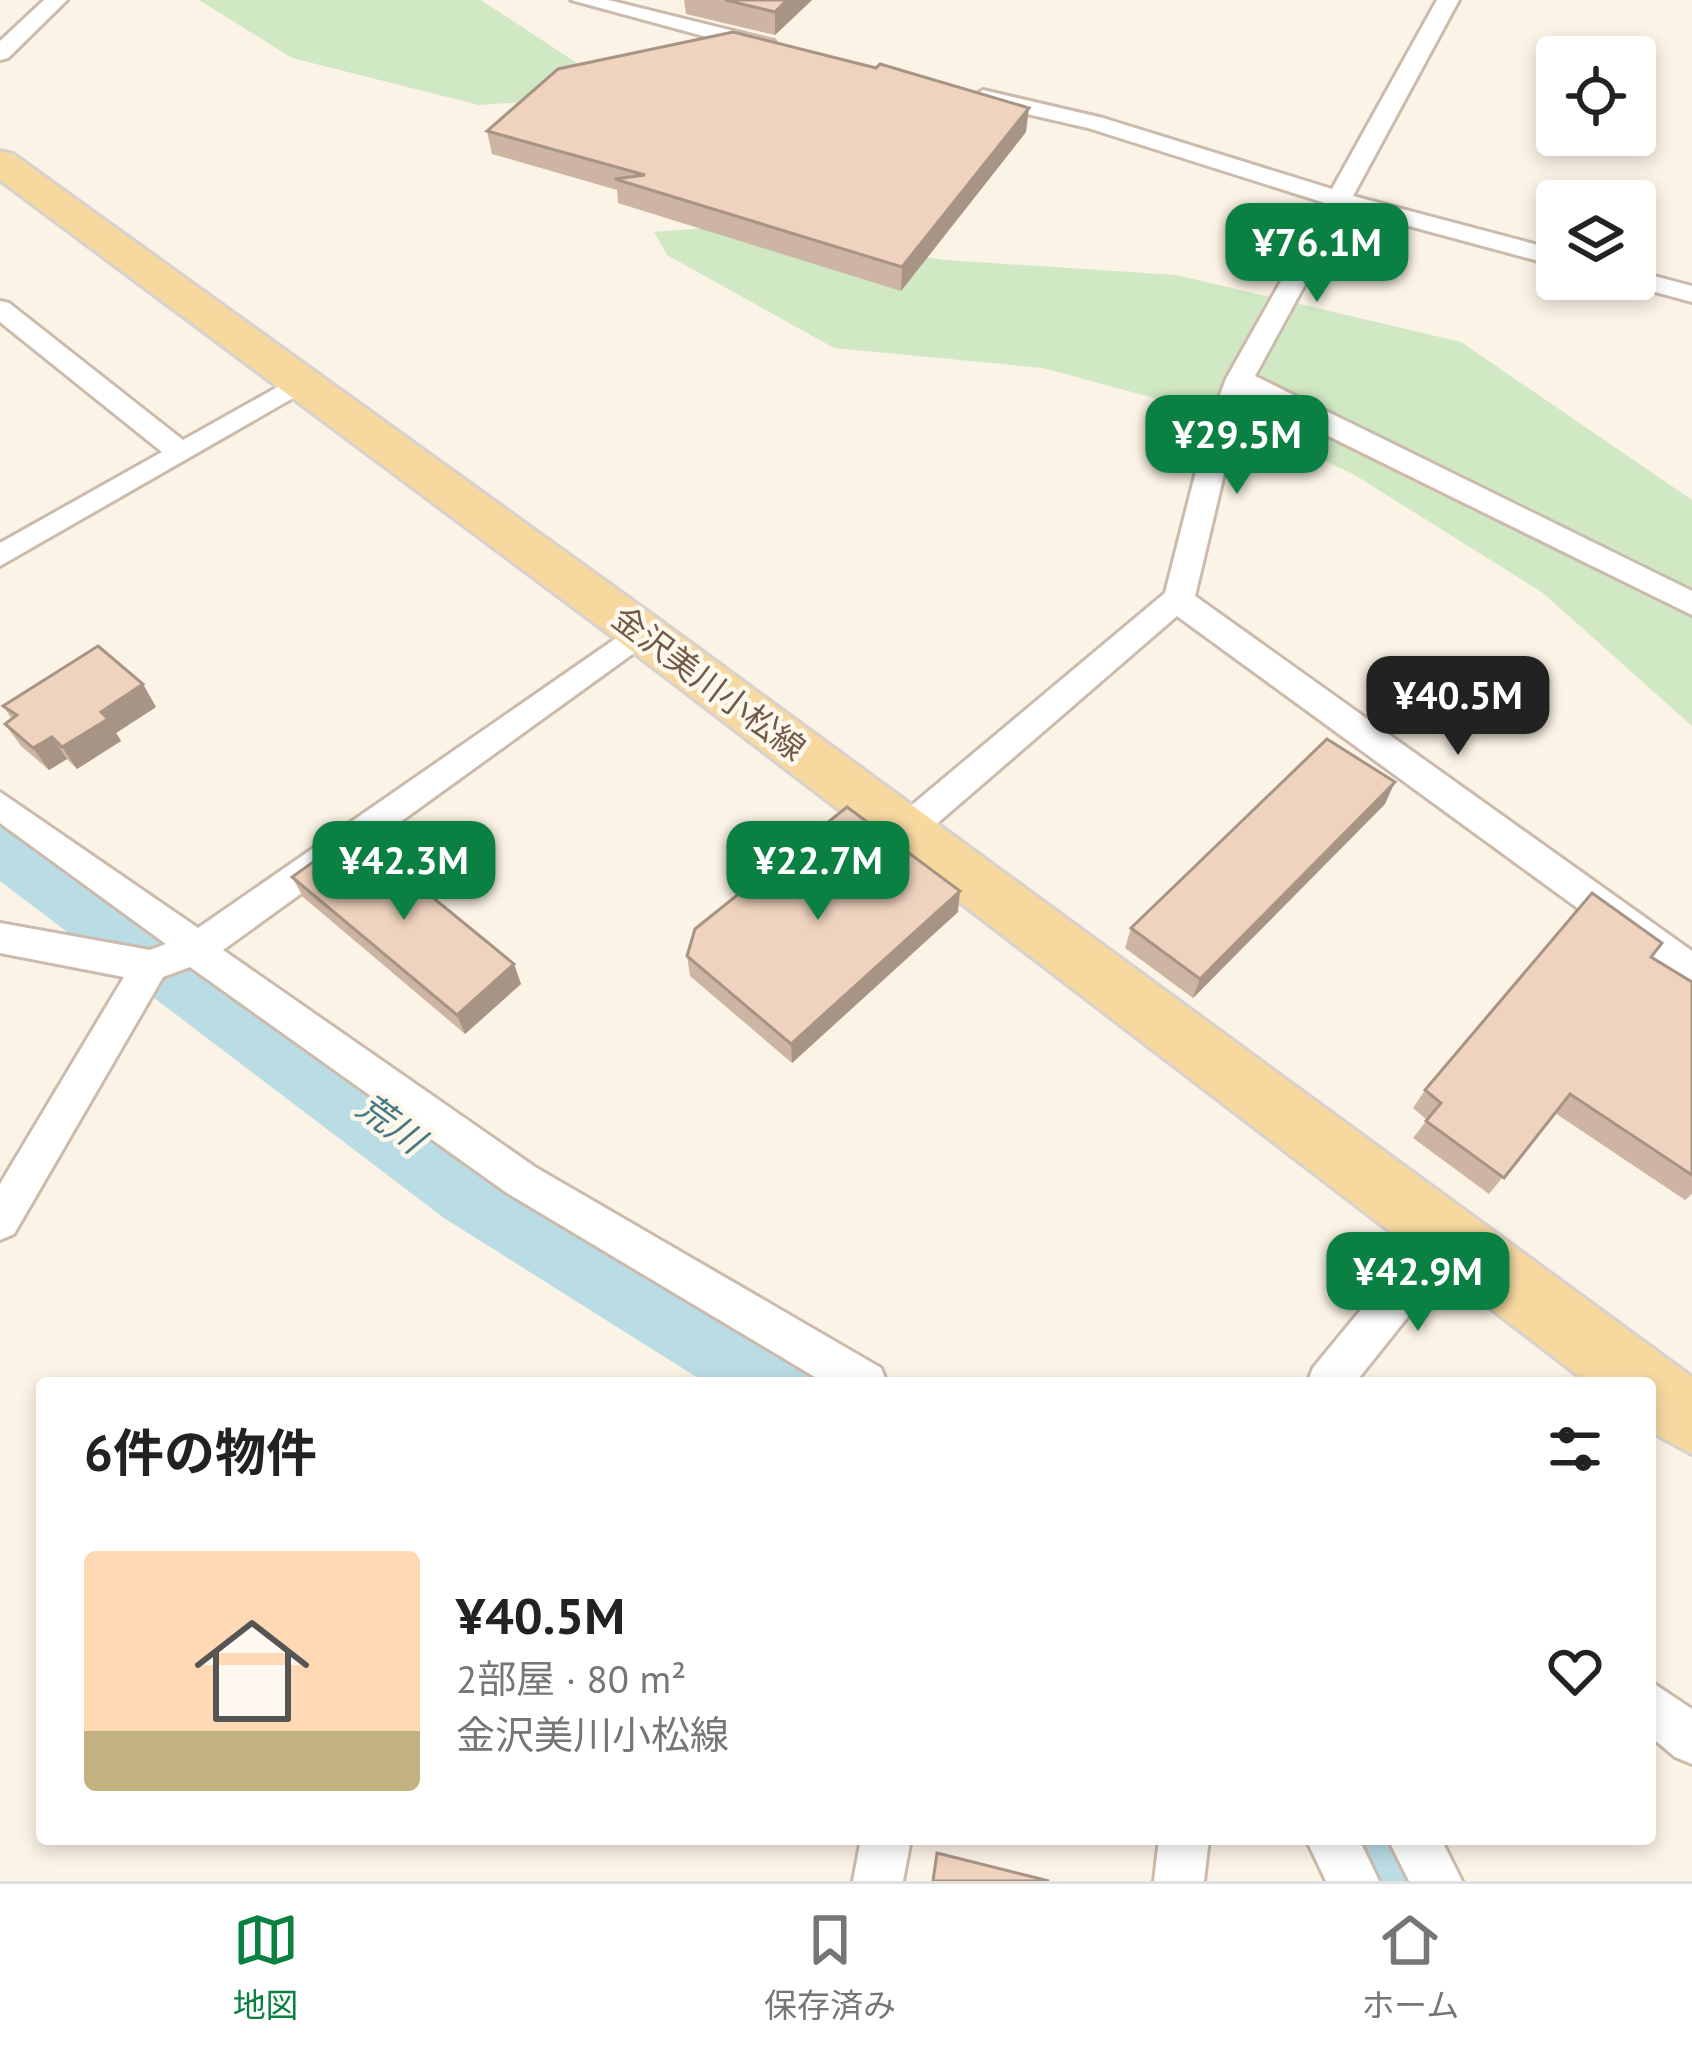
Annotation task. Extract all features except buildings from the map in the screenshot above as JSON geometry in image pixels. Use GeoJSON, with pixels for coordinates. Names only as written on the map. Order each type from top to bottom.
{"type":"FeatureCollection","features":[{"type":"Feature","properties":{"kind":"main road","name":"金沢美川小松線"},"geometry":{"type":"LineString","coordinates":[[0,162],[641,632],[1635,1377]]}},
{"type":"Feature","properties":{"kind":"main road","name":"金沢美川小松線"},"geometry":{"type":"LineString","coordinates":[[1656,1393],[1692,1420]]}},
{"type":"Feature","properties":{"kind":"street"},"geometry":{"type":"LineString","coordinates":[[0,53],[56,0]]}},
{"type":"Feature","properties":{"kind":"street"},"geometry":{"type":"LineString","coordinates":[[582,0],[779,49]]}},
{"type":"Feature","properties":{"kind":"street"},"geometry":{"type":"LineString","coordinates":[[906,830],[1179,598],[1220,432],[1240,379],[1448,0]]}},
{"type":"Feature","properties":{"kind":"street"},"geometry":{"type":"LineString","coordinates":[[0,11],[34,21]]}},
{"type":"Feature","properties":{"kind":"street"},"geometry":{"type":"LineString","coordinates":[[960,92],[1095,124],[1341,200],[1536,252]]}},
{"type":"Feature","properties":{"kind":"street"},"geometry":{"type":"LineString","coordinates":[[1656,285],[1692,294]]}},
{"type":"Feature","properties":{"kind":"street"},"geometry":{"type":"LineString","coordinates":[[0,309],[181,453]]}},
{"type":"Feature","properties":{"kind":"street"},"geometry":{"type":"LineString","coordinates":[[1240,379],[1268,398],[1692,604]]}},
{"type":"Feature","properties":{"kind":"street"},"geometry":{"type":"LineString","coordinates":[[2,552],[300,386]]}},
{"type":"Feature","properties":{"kind":"street"},"geometry":{"type":"LineString","coordinates":[[1179,598],[1193,614],[1692,971]]}},
{"type":"Feature","properties":{"kind":"street"},"geometry":{"type":"LineString","coordinates":[[0,938],[152,966],[196,949],[641,632]]}},
{"type":"Feature","properties":{"kind":"street"},"geometry":{"type":"LineString","coordinates":[[0,805],[521,1180],[856,1377]]}},
{"type":"Feature","properties":{"kind":"street"},"geometry":{"type":"LineString","coordinates":[[0,1221],[152,966]]}},
{"type":"Feature","properties":{"kind":"street"},"geometry":{"type":"LineString","coordinates":[[1333,1377],[1447,1236]]}},
{"type":"Feature","properties":{"kind":"street"},"geometry":{"type":"LineString","coordinates":[[1656,1710],[1692,1740]]}},
{"type":"Feature","properties":{"kind":"street"},"geometry":{"type":"LineString","coordinates":[[878,1881],[885,1845]]}},
{"type":"Feature","properties":{"kind":"street"},"geometry":{"type":"LineString","coordinates":[[1179,1881],[1183,1845]]}},
{"type":"Feature","properties":{"kind":"street"},"geometry":{"type":"LineString","coordinates":[[1334,1845],[1354,1881]]}},
{"type":"Feature","properties":{"kind":"street"},"geometry":{"type":"LineString","coordinates":[[1416,1845],[1437,1881]]}},
{"type":"Feature","properties":{"kind":"green space"},"geometry":{"type":"Polygon","coordinates":[[[199,0],[481,0],[592,73],[527,102],[479,105],[292,58],[199,0]]]}},
{"type":"Feature","properties":{"kind":"green space"},"geometry":{"type":"Polygon","coordinates":[[[717,227],[945,260],[1176,275],[1461,342],[1692,500],[1692,726],[1543,593],[1353,474],[1235,420],[1043,368],[834,348],[667,255],[654,232],[717,227]]]}},
{"type":"Feature","properties":{"kind":"waterway","name":"荒川"},"geometry":{"type":"LineString","coordinates":[[0,835],[478,1186],[791,1377]]}},
{"type":"Feature","properties":{"kind":"waterway","name":"荒川"},"geometry":{"type":"LineString","coordinates":[[1380,1845],[1401,1881]]}}]}
